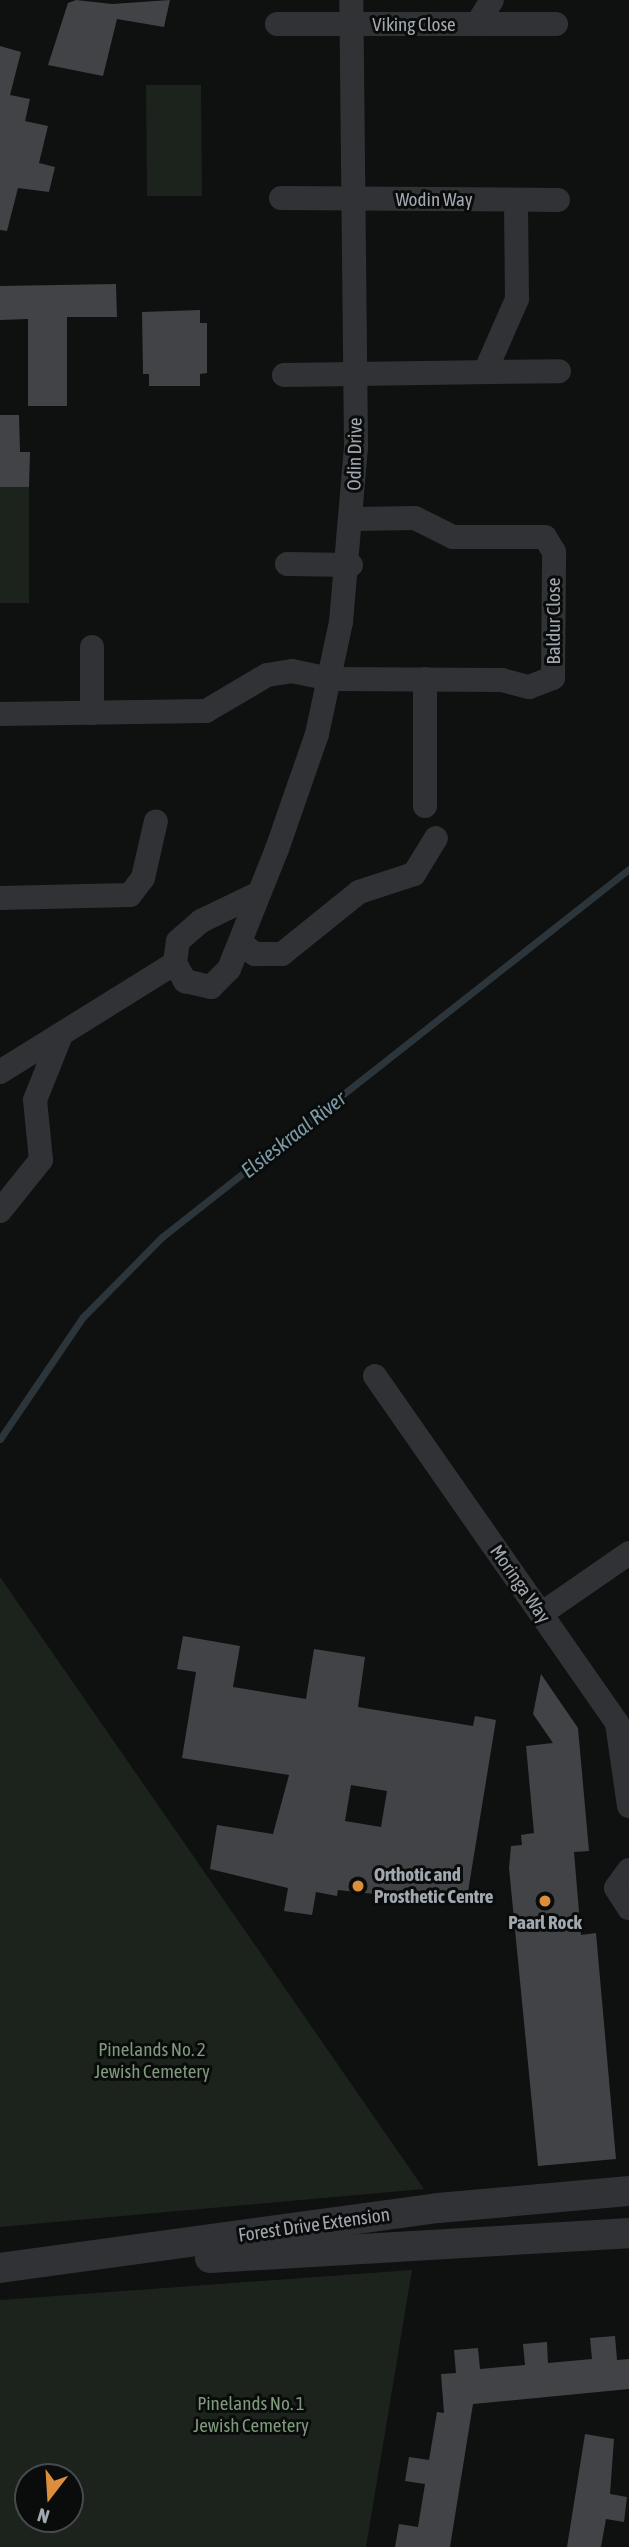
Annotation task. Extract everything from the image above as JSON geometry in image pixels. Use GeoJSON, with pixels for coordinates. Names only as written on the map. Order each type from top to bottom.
{"type":"FeatureCollection","features":[{"type":"Feature","properties":{"kind":"street","name":"Odin Drive"},"geometry":{"type":"LineString","coordinates":[[175,963],[191,985],[211,987],[225,976],[240,943],[300,786],[330,679],[351,565],[355,372],[351,0]]}},
{"type":"Feature","properties":{"kind":"street","name":"Viking Close"},"geometry":{"type":"LineString","coordinates":[[477,24],[492,0]]}},
{"type":"Feature","properties":{"kind":"street","name":"Viking Close"},"geometry":{"type":"LineString","coordinates":[[276,24],[556,24]]}},
{"type":"Feature","properties":{"kind":"street","name":"Wodin Way"},"geometry":{"type":"LineString","coordinates":[[281,198],[558,200]]}},
{"type":"Feature","properties":{"kind":"street"},"geometry":{"type":"LineString","coordinates":[[485,372],[517,299],[516,200]]}},
{"type":"Feature","properties":{"kind":"street"},"geometry":{"type":"LineString","coordinates":[[284,374],[559,371]]}},
{"type":"Feature","properties":{"kind":"street","name":"Baldur Close"},"geometry":{"type":"LineString","coordinates":[[0,714],[205,711],[267,675],[292,671],[330,679],[502,680],[529,687],[553,678],[552,544],[537,535],[453,537],[415,518],[354,519]]}},
{"type":"Feature","properties":{"kind":"street"},"geometry":{"type":"LineString","coordinates":[[287,564],[351,565]]}},
{"type":"Feature","properties":{"kind":"street"},"geometry":{"type":"LineString","coordinates":[[92,647],[92,713]]}},
{"type":"Feature","properties":{"kind":"street"},"geometry":{"type":"LineString","coordinates":[[425,679],[425,806]]}},
{"type":"Feature","properties":{"kind":"street"},"geometry":{"type":"LineString","coordinates":[[0,898],[130,895],[143,878],[156,821]]}},
{"type":"Feature","properties":{"kind":"street"},"geometry":{"type":"LineString","coordinates":[[240,943],[255,954],[282,954],[359,892],[414,874],[436,838]]}},
{"type":"Feature","properties":{"kind":"street"},"geometry":{"type":"LineString","coordinates":[[35,1100],[6,1068],[175,963],[178,941],[189,931],[259,893]]}},
{"type":"Feature","properties":{"kind":"street"},"geometry":{"type":"LineString","coordinates":[[0,1211],[41,1160],[35,1100],[61,1035]]}},
{"type":"Feature","properties":{"kind":"street","name":"Moringa Way"},"geometry":{"type":"LineString","coordinates":[[375,1376],[617,1723],[629,1806]]}},
{"type":"Feature","properties":{"kind":"street"},"geometry":{"type":"LineString","coordinates":[[541,1614],[629,1553]]}},
{"type":"Feature","properties":{"kind":"street"},"geometry":{"type":"LineString","coordinates":[[628,1910],[616,1888],[629,1870]]}},
{"type":"Feature","properties":{"kind":"street","name":"Forest Drive Extension"},"geometry":{"type":"LineString","coordinates":[[0,2268],[438,2208],[629,2191]]}},
{"type":"Feature","properties":{"kind":"street","name":"Forest Drive Extension"},"geometry":{"type":"LineString","coordinates":[[0,2275],[385,2243],[494,2245],[629,2233]]}},
{"type":"Feature","properties":{"kind":"green space"},"geometry":{"type":"Polygon","coordinates":[[[146,85],[201,85],[202,196],[147,196],[146,85]]]}},
{"type":"Feature","properties":{"kind":"green space"},"geometry":{"type":"Polygon","coordinates":[[[0,487],[29,487],[29,603],[0,603],[0,487]]]}},
{"type":"Feature","properties":{"kind":"green space","name":"Pinelands No. 2 Jewish Cemetery"},"geometry":{"type":"Polygon","coordinates":[[[0,1577],[424,2189],[0,2227],[0,1577]]]}},
{"type":"Feature","properties":{"kind":"green space","name":"Pinelands No. 1 Jewish Cemetery"},"geometry":{"type":"Polygon","coordinates":[[[412,2270],[366,2547],[0,2547],[0,2300],[412,2270]]]}},
{"type":"Feature","properties":{"kind":"building"},"geometry":{"type":"Polygon","coordinates":[[[76,0],[112,4],[170,0],[164,27],[117,19],[103,76],[48,65],[68,3],[76,0]]]}},
{"type":"Feature","properties":{"kind":"building"},"geometry":{"type":"Polygon","coordinates":[[[0,46],[21,52],[10,95],[30,99],[25,121],[48,126],[39,163],[55,167],[49,192],[18,188],[7,231],[0,230],[0,46]]]}},
{"type":"Feature","properties":{"kind":"building"},"geometry":{"type":"Polygon","coordinates":[[[116,284],[117,317],[67,317],[67,406],[28,406],[28,319],[0,320],[0,286],[116,284]]]}},
{"type":"Feature","properties":{"kind":"building"},"geometry":{"type":"Polygon","coordinates":[[[200,310],[200,323],[207,323],[207,373],[200,374],[200,386],[149,386],[149,374],[143,374],[142,312],[200,310]]]}},
{"type":"Feature","properties":{"kind":"building"},"geometry":{"type":"Polygon","coordinates":[[[0,415],[19,415],[20,452],[30,452],[29,487],[0,487],[0,415]]]}},
{"type":"Feature","properties":{"kind":"building"},"geometry":{"type":"Polygon","coordinates":[[[183,1636],[240,1646],[233,1687],[306,1699],[314,1649],[365,1657],[358,1707],[473,1726],[475,1716],[496,1720],[466,1904],[338,1890],[337,1896],[316,1892],[312,1915],[284,1911],[288,1888],[210,1869],[217,1825],[273,1834],[289,1775],[182,1758],[196,1672],[177,1669],[183,1636]],[[351,1785],[345,1821],[381,1827],[387,1791],[351,1785]]]}},
{"type":"Feature","properties":{"kind":"building","name":"Paarl Rock"},"geometry":{"type":"Polygon","coordinates":[[[541,1674],[578,1728],[589,1851],[574,1852],[581,1935],[596,1933],[616,2159],[538,2166],[509,1868],[511,1846],[522,1845],[521,1835],[534,1833],[526,1746],[553,1743],[533,1714],[541,1674]]]}},
{"type":"Feature","properties":{"kind":"building"},"geometry":{"type":"Polygon","coordinates":[[[615,2336],[617,2360],[629,2359],[629,2389],[473,2404],[450,2547],[395,2547],[399,2524],[418,2527],[425,2484],[405,2481],[409,2457],[429,2460],[437,2412],[444,2413],[441,2374],[456,2373],[454,2350],[478,2348],[480,2369],[525,2365],[523,2344],[547,2342],[548,2363],[592,2359],[590,2338],[615,2336]]]}},
{"type":"Feature","properties":{"kind":"building"},"geometry":{"type":"Polygon","coordinates":[[[585,2434],[614,2439],[610,2494],[627,2497],[624,2522],[606,2519],[601,2547],[567,2547],[585,2434]]]}},
{"type":"Feature","properties":{"kind":"waterway","name":"Elsieskraal River"},"geometry":{"type":"LineString","coordinates":[[0,1439],[83,1317],[162,1237],[629,869]]}},
{"type":"Feature","properties":{"kind":"place","name":"Orthotic and Prosthetic Centre"},"geometry":{"type":"Point","coordinates":[358,1886]}},
{"type":"Feature","properties":{"kind":"place","name":"Paarl Rock"},"geometry":{"type":"Point","coordinates":[545,1901]}}]}
